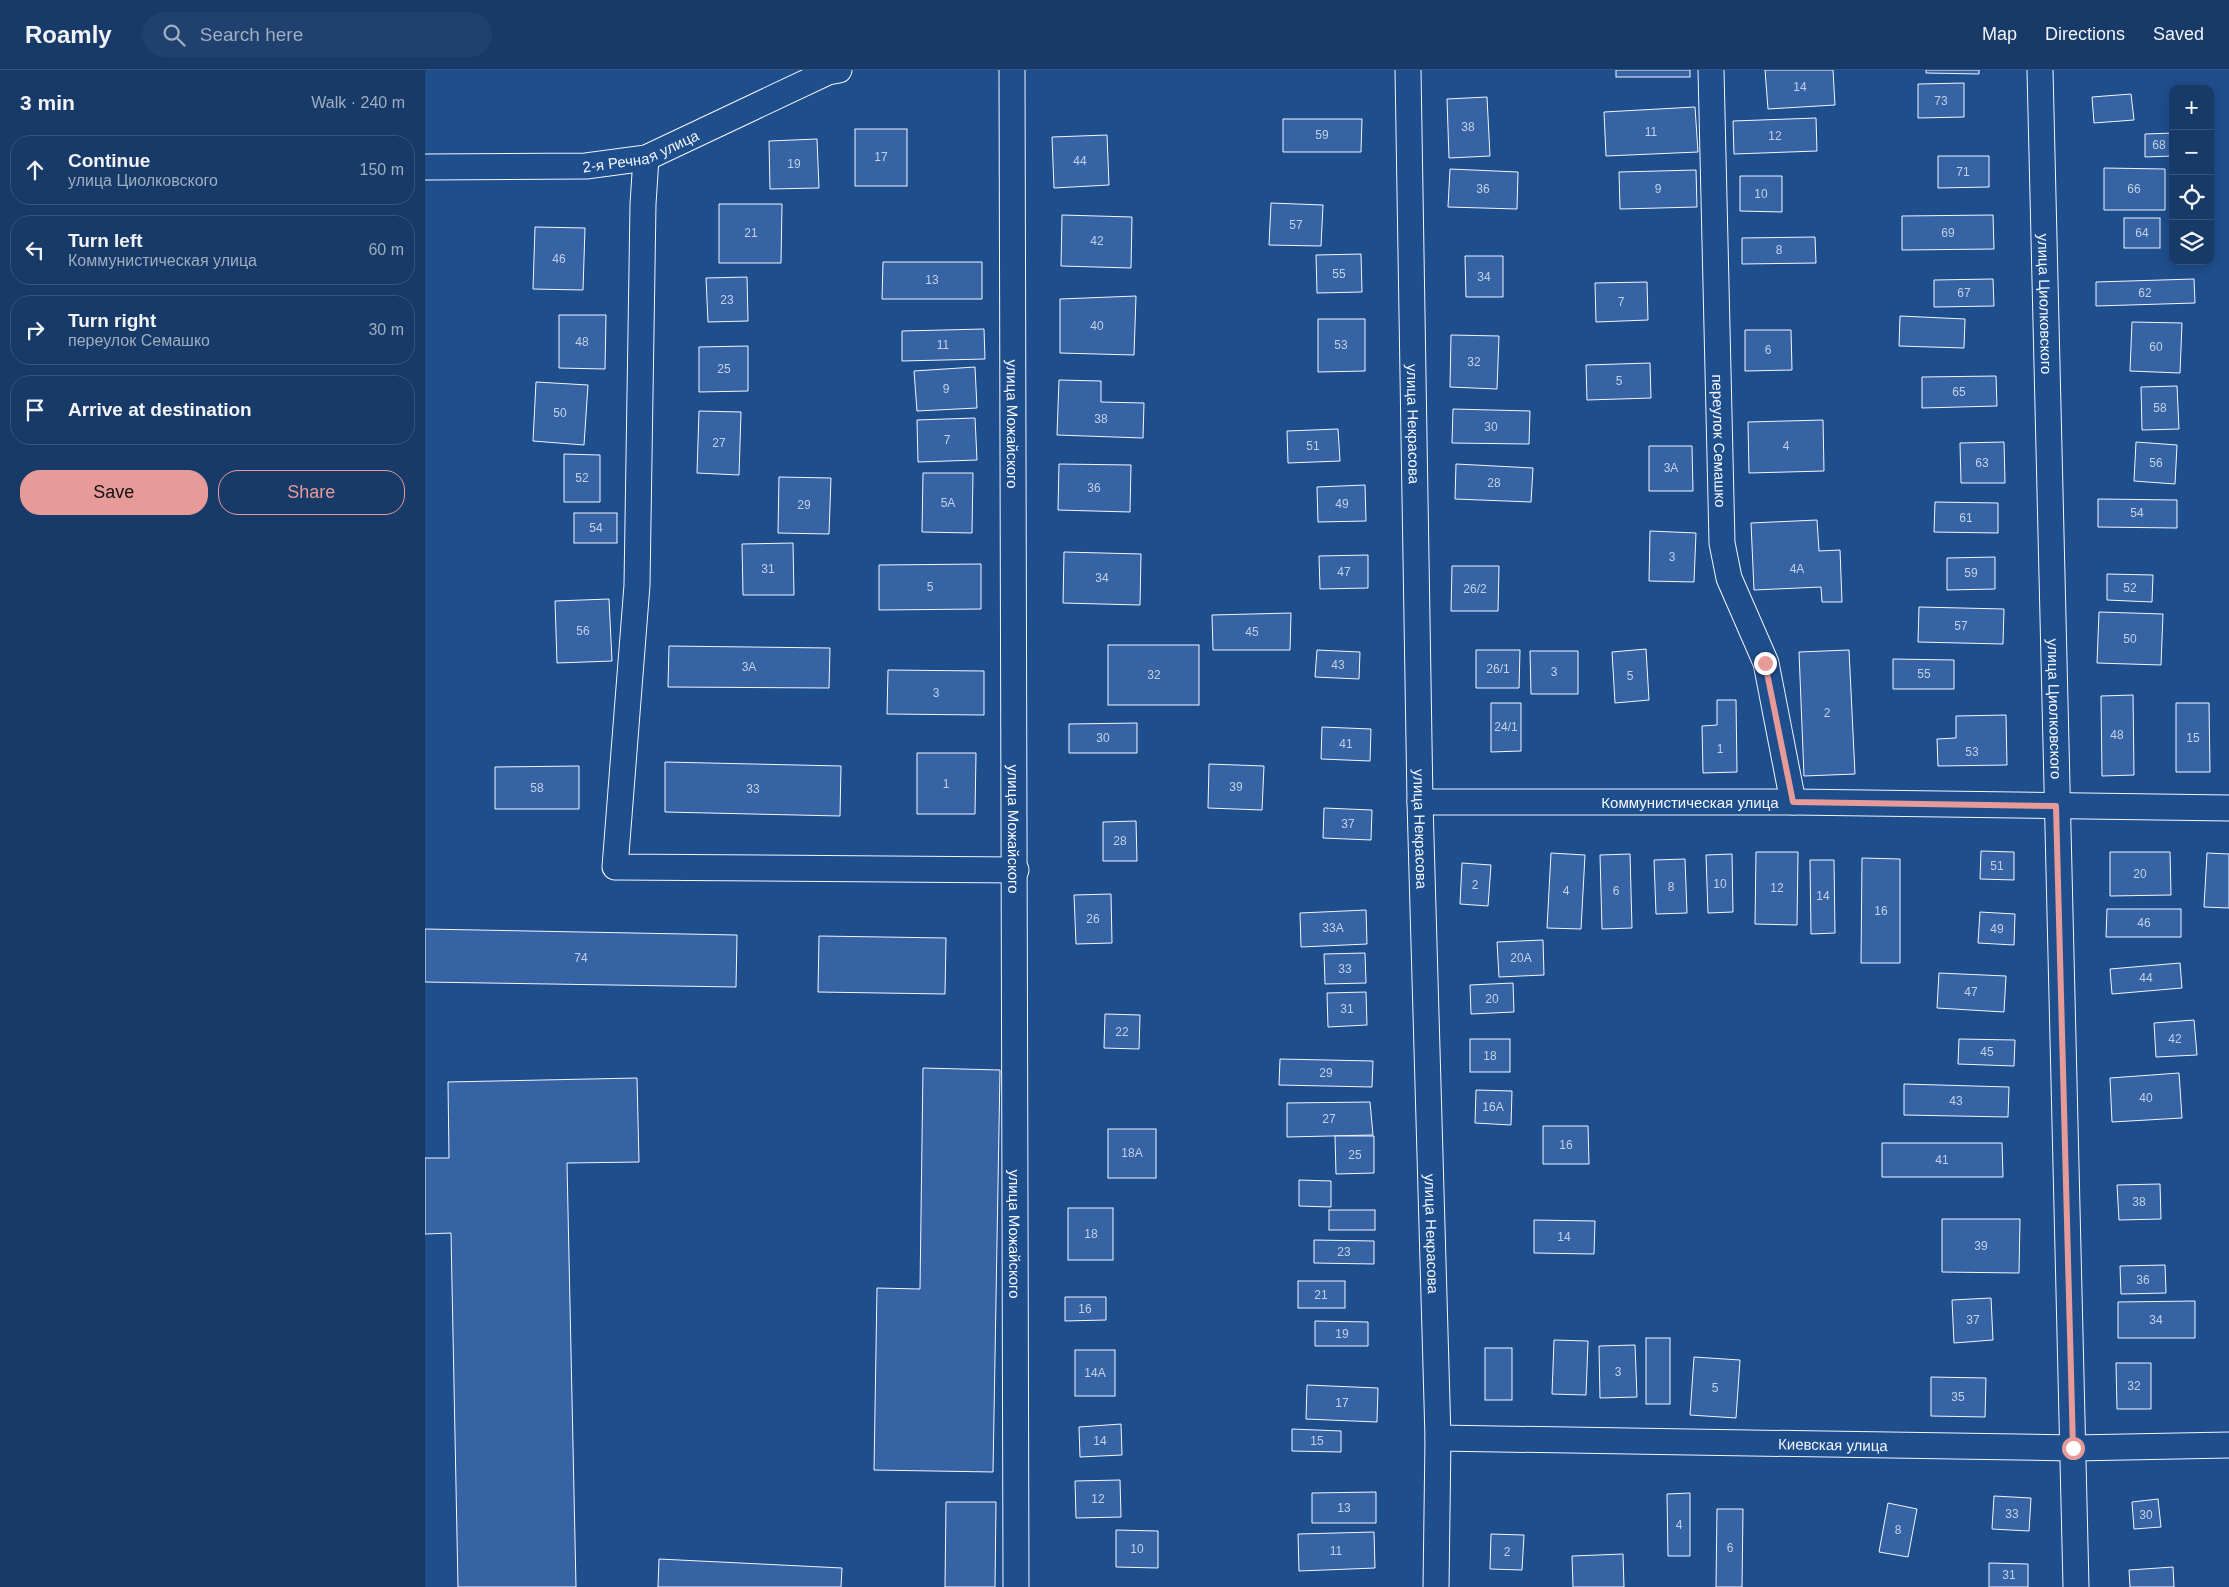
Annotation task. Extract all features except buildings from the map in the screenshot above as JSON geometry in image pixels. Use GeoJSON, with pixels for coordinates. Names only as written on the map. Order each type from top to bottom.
{"type":"FeatureCollection","features":[{"type":"Feature","properties":{"kind":"street","name":"2-я Речная улица"},"geometry":{"type":"LineString","coordinates":[[425,167],[586,166],[646,158],[828,72],[839,70]]}},
{"type":"Feature","properties":{"kind":"street","name":"улица Можайского"},"geometry":{"type":"LineString","coordinates":[[1012,70],[1016,1587]]}},
{"type":"Feature","properties":{"kind":"street","name":"улица Некрасова"},"geometry":{"type":"LineString","coordinates":[[1408,70],[1421,802],[1438,1438],[1436,1587]]}},
{"type":"Feature","properties":{"kind":"street","name":"переулок Семашко"},"geometry":{"type":"LineString","coordinates":[[1711,70],[1723,542],[1729,578],[1765,663],[1793,802]]}},
{"type":"Feature","properties":{"kind":"street","name":"улица Циолковского"},"geometry":{"type":"LineString","coordinates":[[2040,70],[2076,1587]]}},
{"type":"Feature","properties":{"kind":"street"},"geometry":{"type":"LineString","coordinates":[[646,158],[643,214],[637,585],[615,867],[1015,870]]}},
{"type":"Feature","properties":{"kind":"street","name":"Коммунистическая улица"},"geometry":{"type":"LineString","coordinates":[[1421,802],[1793,802],[2229,808]]}},
{"type":"Feature","properties":{"kind":"street","name":"Киевская улица"},"geometry":{"type":"LineString","coordinates":[[1438,1438],[2073,1448],[2229,1445]]}},
{"type":"Feature","properties":{"kind":"route"},"geometry":{"type":"LineString","coordinates":[[1765,663],[1793,802],[2056,806],[2073,1448]]}}]}
